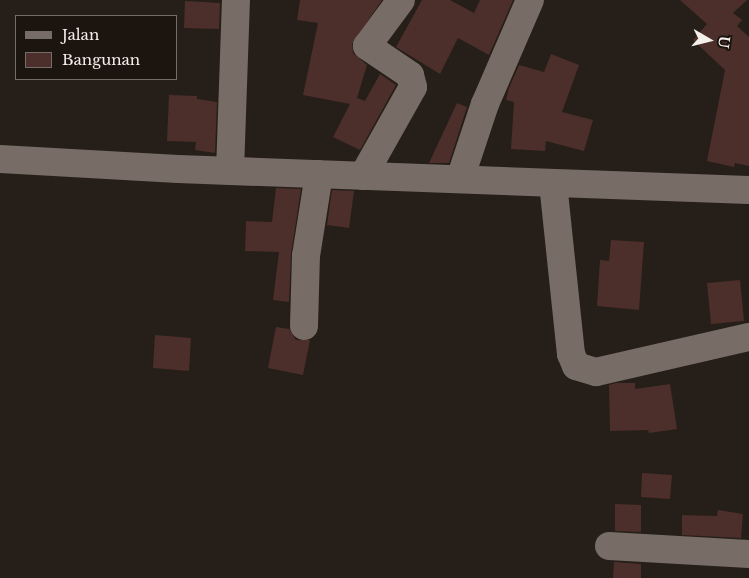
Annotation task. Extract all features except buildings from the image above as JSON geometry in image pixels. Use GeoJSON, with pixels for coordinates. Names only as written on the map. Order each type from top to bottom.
{"type":"FeatureCollection","features":[{"type":"Feature","properties":{"kind":"street"},"geometry":{"type":"LineString","coordinates":[[230,171],[236,0]]}},
{"type":"Feature","properties":{"kind":"street"},"geometry":{"type":"LineString","coordinates":[[363,176],[413,87],[410,76],[367,46],[401,0]]}},
{"type":"Feature","properties":{"kind":"street"},"geometry":{"type":"LineString","coordinates":[[460,180],[485,104],[530,0]]}},
{"type":"Feature","properties":{"kind":"street"},"geometry":{"type":"LineString","coordinates":[[0,159],[230,171],[749,190]]}},
{"type":"Feature","properties":{"kind":"street"},"geometry":{"type":"LineString","coordinates":[[304,326],[306,256],[319,174]]}},
{"type":"Feature","properties":{"kind":"street"},"geometry":{"type":"LineString","coordinates":[[553,183],[571,354],[576,366],[596,372],[749,337]]}},
{"type":"Feature","properties":{"kind":"street"},"geometry":{"type":"LineString","coordinates":[[609,546],[749,554]]}}]}
